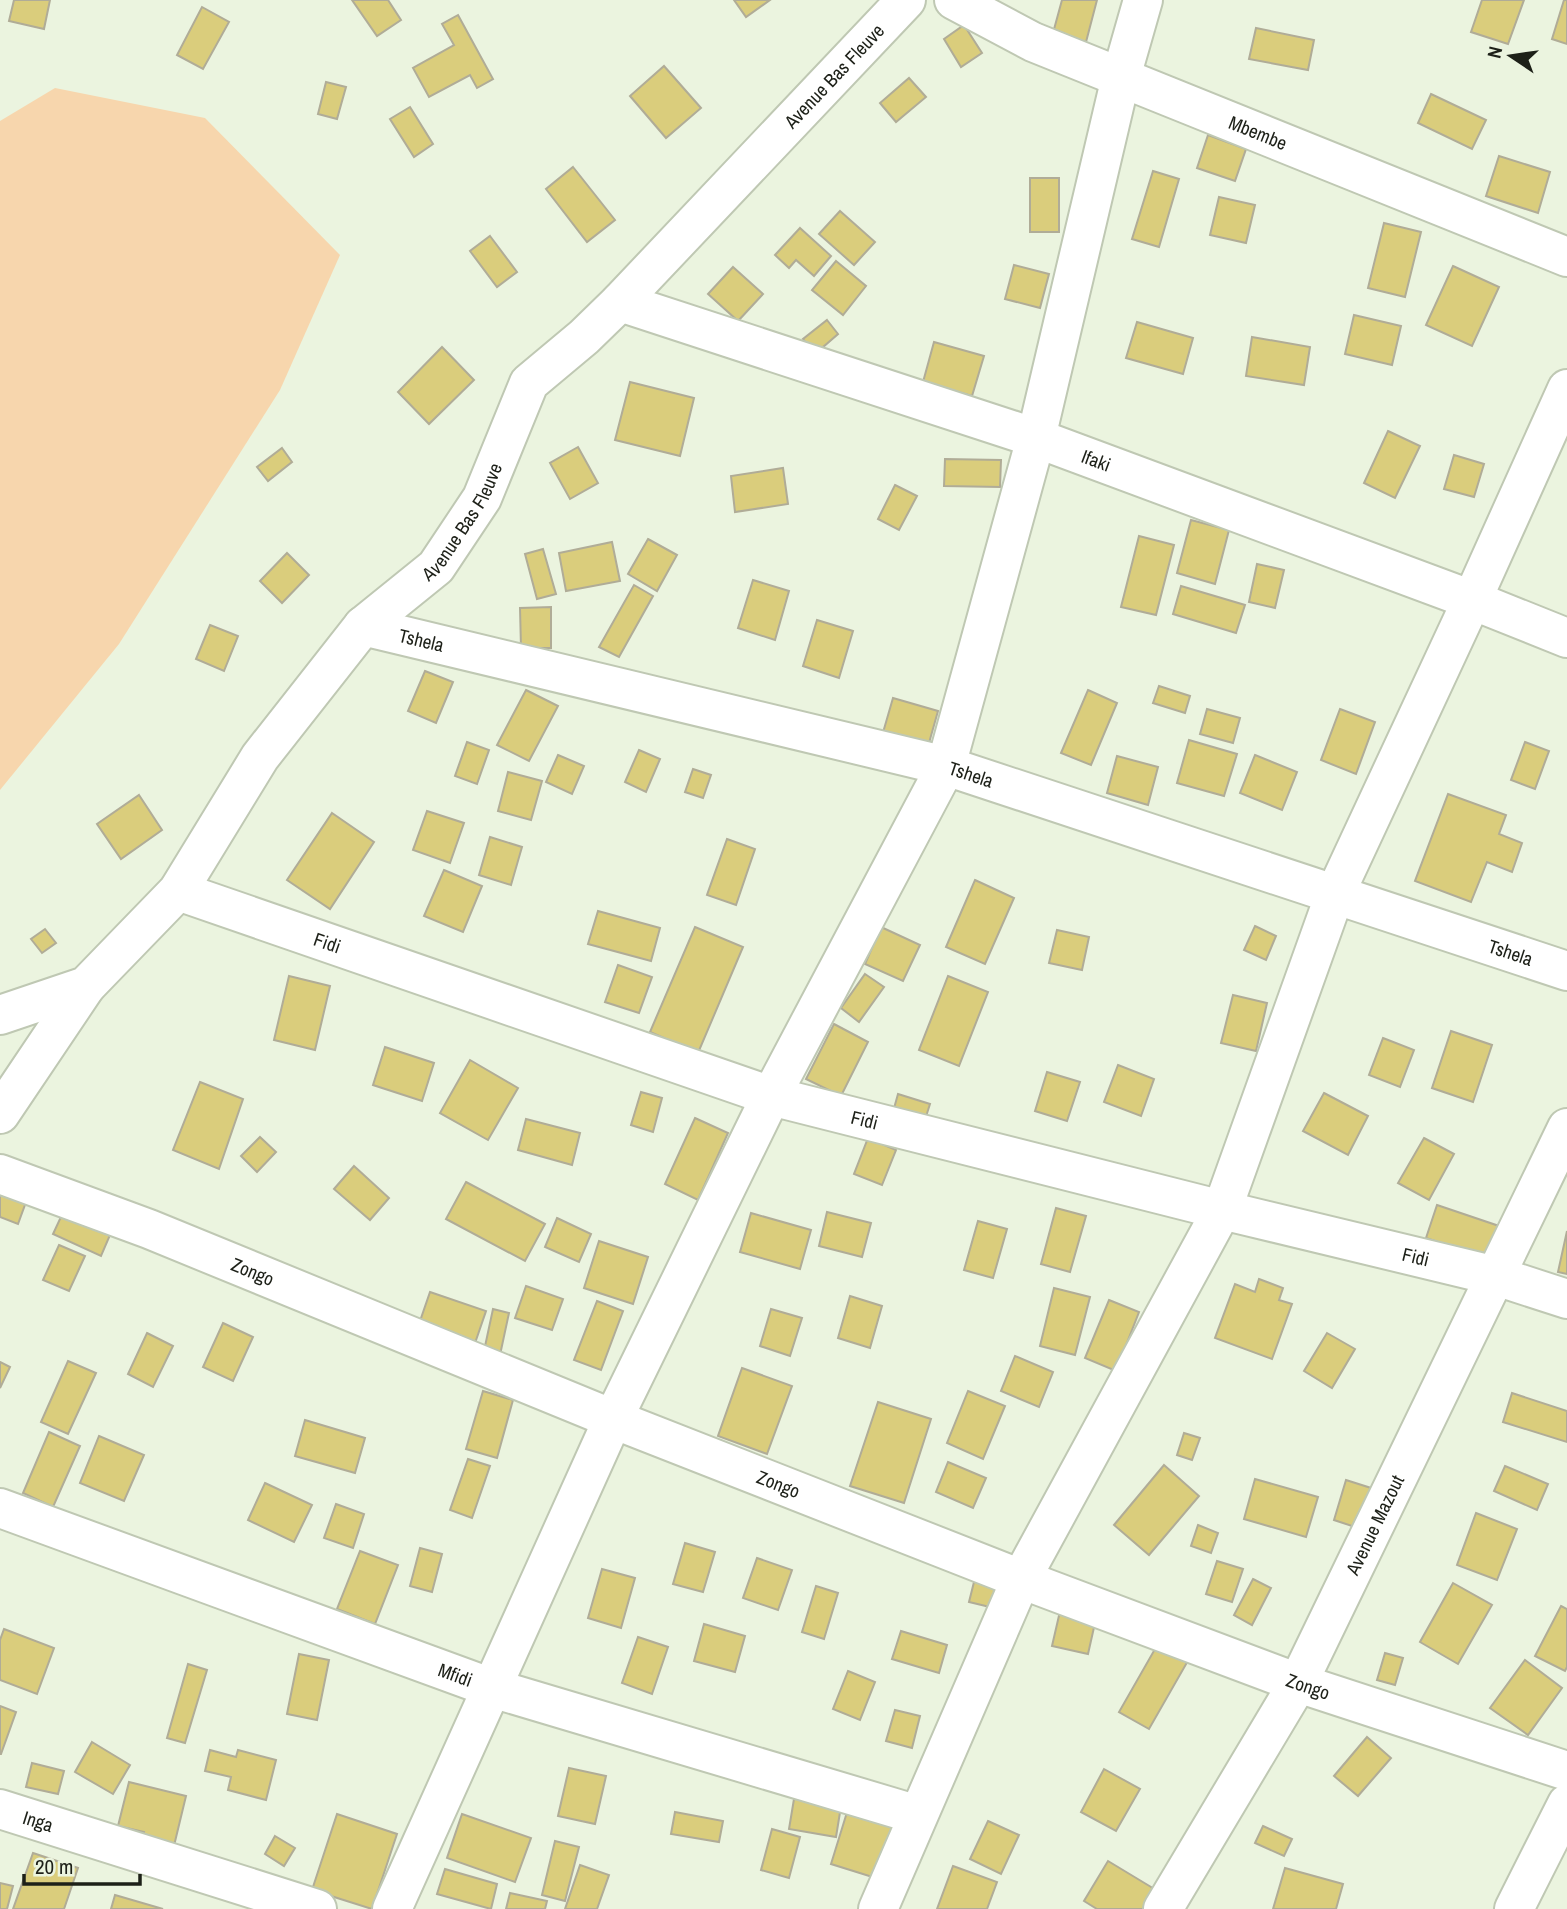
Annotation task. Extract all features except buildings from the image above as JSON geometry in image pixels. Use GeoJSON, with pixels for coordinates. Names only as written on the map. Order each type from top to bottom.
{"type":"FeatureCollection","features":[{"type":"Feature","properties":{"kind":"street","name":"Avenue Bas Fleuve"},"geometry":{"type":"LineString","coordinates":[[0,1015],[86,986],[178,891],[260,757],[363,626],[436,567],[482,498],[529,383],[584,337],[620,302],[906,0]]}},
{"type":"Feature","properties":{"kind":"street","name":"Mbembe"},"geometry":{"type":"LineString","coordinates":[[954,0],[1033,42],[1567,257]]}},
{"type":"Feature","properties":{"kind":"street"},"geometry":{"type":"LineString","coordinates":[[392,1909],[613,1419],[771,1096],[946,766],[1036,438],[1121,77],[1143,0]]}},
{"type":"Feature","properties":{"kind":"street","name":"Ifaki"},"geometry":{"type":"LineString","coordinates":[[620,302],[1036,438],[1567,638]]}},
{"type":"Feature","properties":{"kind":"street"},"geometry":{"type":"LineString","coordinates":[[878,1909],[1021,1579],[1222,1210],[1335,894],[1567,389]]}},
{"type":"Feature","properties":{"kind":"street","name":"Tshela"},"geometry":{"type":"LineString","coordinates":[[363,626],[946,766],[1567,971]]}},
{"type":"Feature","properties":{"kind":"street","name":"Fidi"},"geometry":{"type":"LineString","coordinates":[[178,891],[771,1096],[1496,1276],[1567,1299]]}},
{"type":"Feature","properties":{"kind":"street"},"geometry":{"type":"LineString","coordinates":[[0,1114],[86,986]]}},
{"type":"Feature","properties":{"kind":"street","name":"Avenue Mazout"},"geometry":{"type":"LineString","coordinates":[[1163,1909],[1298,1682],[1567,1128]]}},
{"type":"Feature","properties":{"kind":"street","name":"Zongo"},"geometry":{"type":"LineString","coordinates":[[0,1174],[149,1229],[613,1419],[1021,1579],[1298,1682],[1567,1771]]}},
{"type":"Feature","properties":{"kind":"street","name":"Mfidi"},"geometry":{"type":"LineString","coordinates":[[0,1508],[492,1688],[918,1815]]}},
{"type":"Feature","properties":{"kind":"street"},"geometry":{"type":"LineString","coordinates":[[1514,1909],[1567,1804]]}},
{"type":"Feature","properties":{"kind":"street","name":"Inga"},"geometry":{"type":"LineString","coordinates":[[0,1809],[317,1909]]}},
{"type":"Feature","properties":{"kind":"shaded area"},"geometry":{"type":"Polygon","coordinates":[[[55,88],[205,118],[340,255],[280,390],[119,644],[0,790],[0,121],[55,88]]]}}]}
